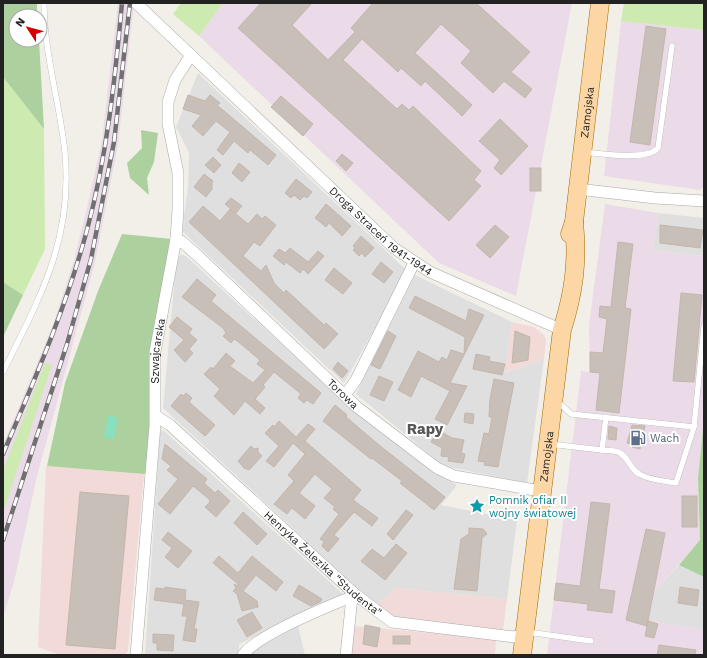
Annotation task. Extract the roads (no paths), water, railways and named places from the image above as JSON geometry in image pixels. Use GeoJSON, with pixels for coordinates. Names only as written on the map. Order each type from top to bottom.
{"type":"FeatureCollection","features":[{"type":"Feature","properties":{"kind":"main road","name":"Zamojska"},"geometry":{"type":"LineString","coordinates":[[522,655],[562,330],[560,296],[567,248],[574,222],[600,3]]}},
{"type":"Feature","properties":{"kind":"street","name":"Droga Straceń 1941-1944"},"geometry":{"type":"LineString","coordinates":[[136,3],[394,248],[414,263],[430,272],[562,330]]}},
{"type":"Feature","properties":{"kind":"street","name":"Szwajcarska"},"geometry":{"type":"LineString","coordinates":[[136,655],[152,479],[156,416],[155,352],[176,239],[178,178],[168,124],[168,102],[175,80],[191,55]]}},
{"type":"Feature","properties":{"kind":"street"},"geometry":{"type":"LineString","coordinates":[[578,189],[655,198],[704,201]]}},
{"type":"Feature","properties":{"kind":"street","name":"Torowa"},"geometry":{"type":"LineString","coordinates":[[176,239],[181,241],[197,255],[357,407],[442,471],[454,476],[541,491]]}},
{"type":"Feature","properties":{"kind":"street"},"geometry":{"type":"LineString","coordinates":[[345,396],[356,380],[414,263]]}},
{"type":"Feature","properties":{"kind":"street","name":"Henryka Żelezika \"Studenta\""},"geometry":{"type":"LineString","coordinates":[[156,416],[170,425],[354,596],[392,622],[514,637],[524,635]]}},
{"type":"Feature","properties":{"kind":"street"},"geometry":{"type":"LineString","coordinates":[[243,655],[254,644],[296,622],[354,596]]}},
{"type":"Feature","properties":{"kind":"street"},"geometry":{"type":"LineString","coordinates":[[346,655],[354,596]]}},
{"type":"Feature","properties":{"kind":"lane"},"geometry":{"type":"LineString","coordinates":[[3,372],[48,279],[56,257],[64,214],[66,177],[65,153],[52,74],[44,3]]}},
{"type":"Feature","properties":{"kind":"lane"},"geometry":{"type":"LineString","coordinates":[[582,152],[645,156],[656,151],[658,148],[672,46]]}},
{"type":"Feature","properties":{"kind":"lane"},"geometry":{"type":"LineString","coordinates":[[549,444],[620,452],[627,458],[631,468],[638,474],[647,478],[676,483],[694,427],[704,326]]}},
{"type":"Feature","properties":{"kind":"lane"},"geometry":{"type":"LineString","coordinates":[[554,398],[571,414],[694,427]]}},
{"type":"Feature","properties":{"kind":"lane"},"geometry":{"type":"LineString","coordinates":[[602,450],[606,417]]}},
{"type":"Feature","properties":{"kind":"lane"},"geometry":{"type":"LineString","coordinates":[[524,635],[535,633],[591,641]]}},
{"type":"Feature","properties":{"kind":"railway"},"geometry":{"type":"LineString","coordinates":[[3,454],[38,372],[69,288],[87,230],[105,146],[113,89],[122,3]]}},
{"type":"Feature","properties":{"kind":"railway"},"geometry":{"type":"LineString","coordinates":[[3,540],[67,344],[91,259],[114,142],[130,3]]}},
{"type":"Feature","properties":{"kind":"place","name":"Wach"},"geometry":{"type":"Point","coordinates":[638,438]}},
{"type":"Feature","properties":{"kind":"place","name":"Pomnik ofiar II wojny światowej"},"geometry":{"type":"Point","coordinates":[477,506]}},
{"type":"Feature","properties":{"kind":"district","name":"Rapy"},"geometry":{"type":"Point","coordinates":[425,429]}}]}
